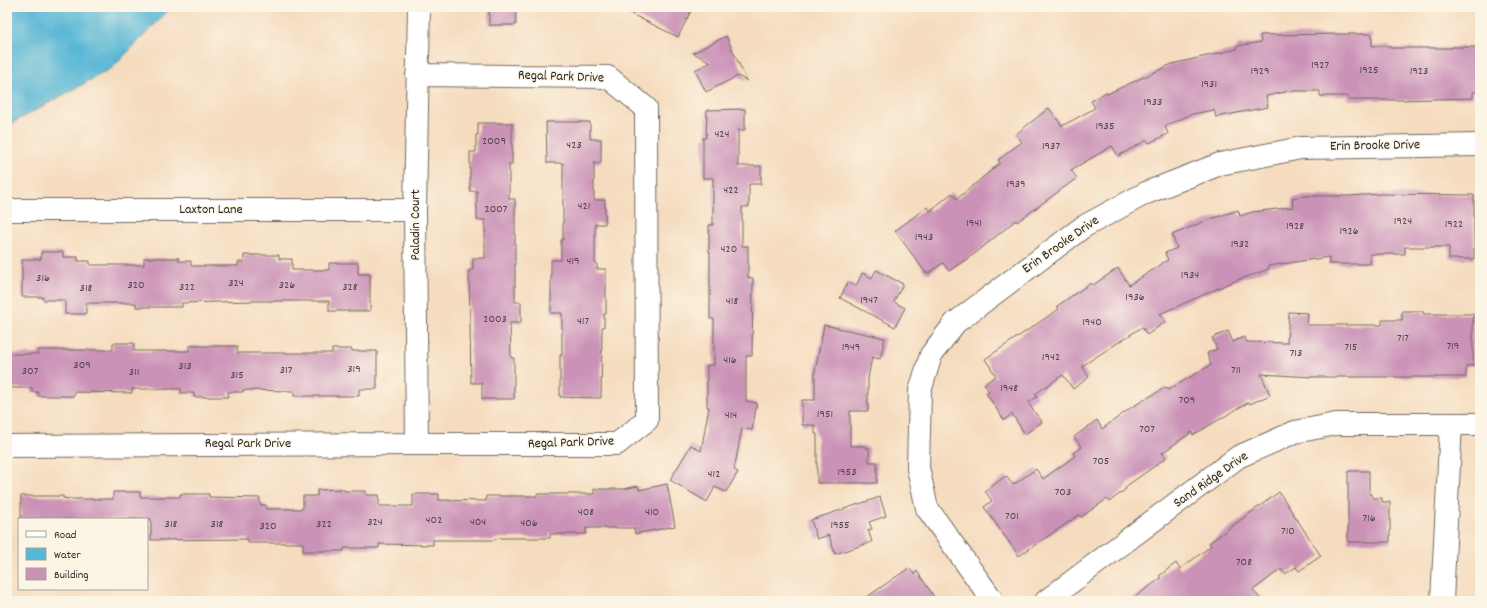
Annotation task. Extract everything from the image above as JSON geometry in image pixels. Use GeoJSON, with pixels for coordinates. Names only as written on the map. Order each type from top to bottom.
{"type":"FeatureCollection","features":[{"type":"Feature","properties":{"kind":"street","name":"Paladin Court"},"geometry":{"type":"LineString","coordinates":[[417,444],[416,210],[419,7]]}},
{"type":"Feature","properties":{"kind":"street","name":"Regal Park Drive"},"geometry":{"type":"LineString","coordinates":[[7,446],[617,444],[647,420],[646,108],[608,77],[417,75]]}},
{"type":"Feature","properties":{"kind":"street","name":"Erin Brooke Drive"},"geometry":{"type":"LineString","coordinates":[[993,601],[927,508],[918,468],[920,391],[931,355],[955,323],[1084,227],[1146,193],[1220,164],[1301,148],[1480,145]]}},
{"type":"Feature","properties":{"kind":"street","name":"Laxton Lane"},"geometry":{"type":"LineString","coordinates":[[7,210],[416,210]]}},
{"type":"Feature","properties":{"kind":"street","name":"Sand Ridge Drive"},"geometry":{"type":"LineString","coordinates":[[1046,601],[1238,457],[1295,432],[1336,424],[1480,424]]}},
{"type":"Feature","properties":{"kind":"street"},"geometry":{"type":"LineString","coordinates":[[1442,601],[1451,424]]}},
{"type":"Feature","properties":{"kind":"water"},"geometry":{"type":"Polygon","coordinates":[[[7,7],[172,7],[112,68],[7,126],[7,7]]]}},
{"type":"Feature","properties":{"kind":"building"},"geometry":{"type":"Polygon","coordinates":[[[489,7],[516,7],[516,25],[489,25],[489,7]]]}},
{"type":"Feature","properties":{"kind":"building"},"geometry":{"type":"Polygon","coordinates":[[[617,7],[693,7],[678,37],[617,7]]]}},
{"type":"Feature","properties":{"kind":"building"},"geometry":{"type":"Polygon","coordinates":[[[1372,34],[1372,46],[1390,46],[1390,48],[1480,47],[1480,92],[1473,92],[1473,98],[1348,100],[1348,96],[1320,96],[1320,91],[1290,91],[1266,96],[1268,107],[1216,117],[1214,110],[1192,114],[1165,126],[1168,134],[1149,143],[1147,140],[1118,156],[1112,146],[1071,170],[1077,178],[1017,222],[1016,220],[977,252],[949,271],[943,263],[929,273],[926,273],[895,231],[927,207],[930,211],[952,193],[957,199],[1000,163],[998,160],[1022,142],[1016,134],[1049,108],[1062,126],[1095,108],[1091,101],[1106,92],[1107,94],[1172,64],[1237,49],[1237,46],[1261,42],[1260,35],[1372,34]]]}},
{"type":"Feature","properties":{"kind":"building"},"geometry":{"type":"Polygon","coordinates":[[[726,36],[747,81],[738,76],[706,92],[695,70],[711,62],[693,53],[726,36]]]}},
{"type":"Feature","properties":{"kind":"building"},"geometry":{"type":"Polygon","coordinates":[[[745,109],[745,130],[738,130],[738,166],[761,166],[761,184],[749,184],[749,207],[742,207],[742,246],[748,246],[748,278],[753,278],[752,356],[746,356],[746,401],[757,403],[752,430],[742,428],[734,470],[738,472],[726,492],[715,487],[707,502],[670,480],[691,445],[701,451],[709,407],[707,407],[707,365],[714,365],[714,319],[710,319],[709,252],[709,225],[713,225],[713,178],[703,178],[703,138],[706,138],[707,110],[745,109]]]}},
{"type":"Feature","properties":{"kind":"building"},"geometry":{"type":"Polygon","coordinates":[[[546,122],[590,122],[590,139],[601,139],[601,163],[594,163],[594,200],[605,200],[605,224],[595,224],[595,263],[597,263],[597,269],[606,269],[606,314],[604,314],[604,327],[602,327],[601,398],[560,397],[562,313],[551,313],[551,260],[561,260],[561,240],[563,240],[563,163],[547,163],[546,122]]]}},
{"type":"Feature","properties":{"kind":"building"},"geometry":{"type":"Polygon","coordinates":[[[478,123],[512,123],[512,164],[509,164],[509,199],[515,199],[515,302],[521,302],[521,323],[510,323],[511,358],[514,358],[514,399],[482,399],[482,383],[471,383],[469,270],[473,270],[473,258],[485,258],[485,220],[477,220],[477,191],[470,191],[470,152],[476,152],[478,123]]]}},
{"type":"Feature","properties":{"kind":"building"},"geometry":{"type":"Polygon","coordinates":[[[1382,194],[1474,195],[1474,259],[1449,259],[1449,247],[1405,247],[1405,254],[1370,254],[1370,264],[1329,264],[1329,257],[1268,266],[1269,269],[1232,282],[1160,314],[1165,322],[1147,335],[1142,327],[1082,366],[1089,377],[1073,389],[1063,375],[1035,394],[1037,397],[1028,403],[1042,422],[1025,434],[1012,414],[1004,420],[986,393],[989,391],[984,384],[996,376],[985,359],[1059,309],[1057,306],[1091,283],[1093,285],[1118,268],[1129,285],[1162,264],[1168,260],[1165,253],[1177,248],[1172,235],[1238,210],[1240,216],[1252,212],[1293,207],[1292,198],[1304,196],[1382,194]]]}},
{"type":"Feature","properties":{"kind":"building"},"geometry":{"type":"Polygon","coordinates":[[[41,252],[63,252],[63,257],[78,257],[78,261],[90,261],[90,265],[144,265],[144,258],[179,258],[179,261],[191,261],[191,266],[238,266],[238,262],[244,262],[244,255],[279,255],[279,259],[292,259],[292,270],[329,270],[329,263],[358,263],[358,274],[370,274],[370,311],[329,311],[329,301],[253,301],[182,303],[182,307],[136,307],[136,303],[86,303],[86,314],[65,314],[65,300],[43,300],[43,297],[22,297],[22,260],[41,259],[41,252]]]}},
{"type":"Feature","properties":{"kind":"building"},"geometry":{"type":"Polygon","coordinates":[[[876,270],[903,284],[894,302],[905,308],[895,327],[840,298],[848,282],[856,286],[862,273],[872,278],[876,270]]]}},
{"type":"Feature","properties":{"kind":"building"},"geometry":{"type":"Polygon","coordinates":[[[1402,311],[1423,311],[1423,314],[1473,314],[1473,366],[1466,366],[1466,377],[1312,377],[1261,374],[1270,395],[1250,404],[1249,402],[1193,435],[1192,432],[1162,453],[1166,458],[1125,487],[1126,489],[1109,502],[1107,499],[1081,517],[1079,515],[1019,556],[984,507],[992,501],[985,491],[1006,476],[1013,485],[1036,469],[1043,479],[1075,456],[1073,453],[1082,447],[1074,437],[1097,420],[1102,429],[1132,407],[1166,387],[1168,390],[1211,365],[1207,353],[1217,349],[1212,338],[1228,331],[1233,342],[1244,337],[1247,342],[1287,343],[1289,312],[1308,313],[1307,325],[1382,325],[1382,320],[1402,320],[1402,311]]]}},
{"type":"Feature","properties":{"kind":"building"},"geometry":{"type":"Polygon","coordinates":[[[824,325],[885,338],[880,359],[872,357],[868,378],[868,411],[850,411],[850,446],[866,446],[866,448],[869,448],[869,462],[877,462],[877,483],[817,483],[817,434],[815,434],[815,425],[802,425],[802,400],[815,400],[815,371],[824,325]]]}},
{"type":"Feature","properties":{"kind":"building"},"geometry":{"type":"Polygon","coordinates":[[[113,343],[134,343],[134,351],[189,351],[189,346],[237,346],[237,353],[332,353],[332,349],[377,351],[377,389],[359,389],[359,396],[294,396],[294,391],[243,390],[243,392],[228,392],[228,397],[194,397],[194,393],[181,393],[181,389],[132,389],[132,393],[74,392],[74,396],[38,396],[38,392],[32,392],[32,388],[9,388],[9,354],[38,354],[38,350],[113,350],[113,343]]]}},
{"type":"Feature","properties":{"kind":"building"},"geometry":{"type":"Polygon","coordinates":[[[1348,471],[1369,471],[1369,494],[1372,494],[1372,498],[1382,498],[1382,502],[1390,502],[1390,542],[1348,542],[1348,471]]]}},
{"type":"Feature","properties":{"kind":"building"},"geometry":{"type":"Polygon","coordinates":[[[667,484],[675,526],[635,534],[634,528],[586,528],[586,534],[550,534],[550,538],[433,540],[433,545],[379,544],[379,548],[344,548],[344,551],[303,551],[303,543],[248,543],[248,539],[151,540],[151,519],[148,518],[21,518],[21,496],[63,496],[63,498],[70,499],[113,499],[113,492],[140,492],[140,497],[180,497],[180,494],[209,494],[209,497],[260,498],[260,505],[266,505],[266,509],[303,509],[303,496],[317,496],[317,490],[344,489],[344,491],[366,491],[366,495],[379,495],[379,506],[413,506],[413,494],[439,494],[439,500],[486,501],[486,496],[594,494],[594,489],[624,489],[638,486],[639,490],[667,484]]]}},
{"type":"Feature","properties":{"kind":"building"},"geometry":{"type":"Polygon","coordinates":[[[1279,492],[1321,556],[1299,571],[1296,567],[1285,574],[1281,569],[1253,590],[1262,601],[1129,601],[1161,578],[1159,576],[1176,563],[1180,569],[1211,546],[1209,543],[1279,492]]]}},
{"type":"Feature","properties":{"kind":"building"},"geometry":{"type":"Polygon","coordinates":[[[880,497],[886,516],[869,522],[872,529],[868,530],[872,542],[835,554],[829,535],[817,539],[811,520],[880,497]]]}},
{"type":"Feature","properties":{"kind":"building"},"geometry":{"type":"Polygon","coordinates":[[[909,568],[914,574],[917,571],[937,601],[861,601],[909,568]]]}}]}
